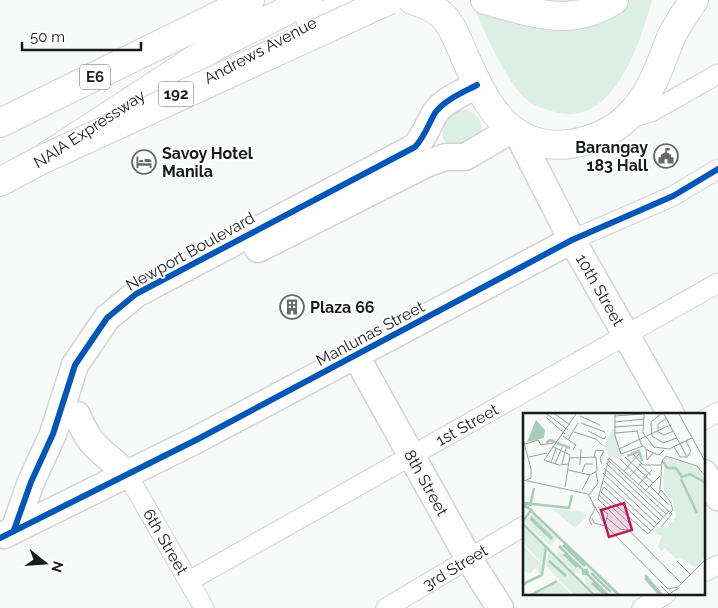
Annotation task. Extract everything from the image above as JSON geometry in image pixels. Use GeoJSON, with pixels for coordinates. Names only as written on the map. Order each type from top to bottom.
{"type":"FeatureCollection","features":[{"type":"Feature","properties":{"kind":"main road","name":"E6"},"geometry":{"type":"LineString","coordinates":[[0,123],[250,0]]}},
{"type":"Feature","properties":{"kind":"main road"},"geometry":{"type":"LineString","coordinates":[[0,130],[264,0]]}},
{"type":"Feature","properties":{"kind":"main road","name":"NAIA Expressway"},"geometry":{"type":"LineString","coordinates":[[0,182],[41,160],[214,46],[308,0]]}},
{"type":"Feature","properties":{"kind":"main road","name":"Andrews Avenue"},"geometry":{"type":"LineString","coordinates":[[0,189],[357,0]]}},
{"type":"Feature","properties":{"kind":"main road"},"geometry":{"type":"LineString","coordinates":[[41,160],[389,0]]}},
{"type":"Feature","properties":{"kind":"main road"},"geometry":{"type":"LineString","coordinates":[[412,0],[433,9],[448,22],[477,85],[501,121],[515,133],[536,142],[550,144],[578,143],[604,134],[625,120],[634,111],[653,83],[672,36],[694,0]]}},
{"type":"Feature","properties":{"kind":"main road"},"geometry":{"type":"LineString","coordinates":[[485,0],[553,16],[569,17],[586,15],[614,0]]}},
{"type":"Feature","properties":{"kind":"street"},"geometry":{"type":"LineString","coordinates":[[625,120],[651,112],[718,74]]}},
{"type":"Feature","properties":{"kind":"street","name":"Newport Boulevard"},"geometry":{"type":"LineString","coordinates":[[16,529],[31,482],[53,434],[75,365],[107,318],[136,294],[415,147],[431,125],[434,115],[440,106],[477,85]]}},
{"type":"Feature","properties":{"kind":"street"},"geometry":{"type":"LineString","coordinates":[[431,125],[434,144],[446,157]]}},
{"type":"Feature","properties":{"kind":"street","name":"Newport Boulevard"},"geometry":{"type":"LineString","coordinates":[[16,529],[47,485],[77,415],[90,370],[118,329],[153,303],[428,163],[446,157],[466,157],[515,133]]}},
{"type":"Feature","properties":{"kind":"street","name":"10th Street"},"geometry":{"type":"LineString","coordinates":[[515,133],[572,240],[670,413]]}},
{"type":"Feature","properties":{"kind":"street","name":"Manlunas Street"},"geometry":{"type":"LineString","coordinates":[[16,529],[207,435],[572,240],[673,196],[718,169]]}},
{"type":"Feature","properties":{"kind":"street","name":"1st Street"},"geometry":{"type":"LineString","coordinates":[[189,581],[718,284]]}},
{"type":"Feature","properties":{"kind":"street","name":"8th Street"},"geometry":{"type":"LineString","coordinates":[[356,356],[469,559],[500,608]]}},
{"type":"Feature","properties":{"kind":"street"},"geometry":{"type":"LineString","coordinates":[[706,419],[718,412]]}},
{"type":"Feature","properties":{"kind":"street"},"geometry":{"type":"LineString","coordinates":[[77,415],[84,434],[96,449],[127,474]]}},
{"type":"Feature","properties":{"kind":"street","name":"6th Street"},"geometry":{"type":"LineString","coordinates":[[127,474],[204,608]]}},
{"type":"Feature","properties":{"kind":"street"},"geometry":{"type":"LineString","coordinates":[[706,476],[718,496]]}},
{"type":"Feature","properties":{"kind":"street","name":"3rd Street"},"geometry":{"type":"LineString","coordinates":[[386,608],[523,527]]}},
{"type":"Feature","properties":{"kind":"street"},"geometry":{"type":"LineString","coordinates":[[706,571],[718,564]]}},
{"type":"Feature","properties":{"kind":"street"},"geometry":{"type":"LineString","coordinates":[[642,608],[663,596]]}},
{"type":"Feature","properties":{"kind":"shaded area"},"geometry":{"type":"Polygon","coordinates":[[[471,0],[652,0],[632,59],[621,78],[608,95],[593,107],[576,114],[547,110],[534,105],[524,97],[502,66],[471,0]]]}},
{"type":"Feature","properties":{"kind":"shaded area"},"geometry":{"type":"Polygon","coordinates":[[[463,109],[473,113],[479,120],[482,128],[480,139],[452,148],[443,139],[442,124],[456,110],[463,109]]]}},
{"type":"Feature","properties":{"kind":"cycle path"},"geometry":{"type":"LineString","coordinates":[[14,530],[31,482],[53,434],[75,365],[107,318],[136,294],[415,147],[439,108],[454,97],[477,85]]}},
{"type":"Feature","properties":{"kind":"cycle path"},"geometry":{"type":"LineString","coordinates":[[0,538],[198,439],[572,240],[673,196],[718,169]]}},
{"type":"Feature","properties":{"kind":"place","name":"Barangay 183 Hall"},"geometry":{"type":"Point","coordinates":[666,156]}},
{"type":"Feature","properties":{"kind":"place","name":"Savoy Hotel Manila"},"geometry":{"type":"Point","coordinates":[144,162]}},
{"type":"Feature","properties":{"kind":"place","name":"Plaza 66"},"geometry":{"type":"Point","coordinates":[292,307]}}]}
